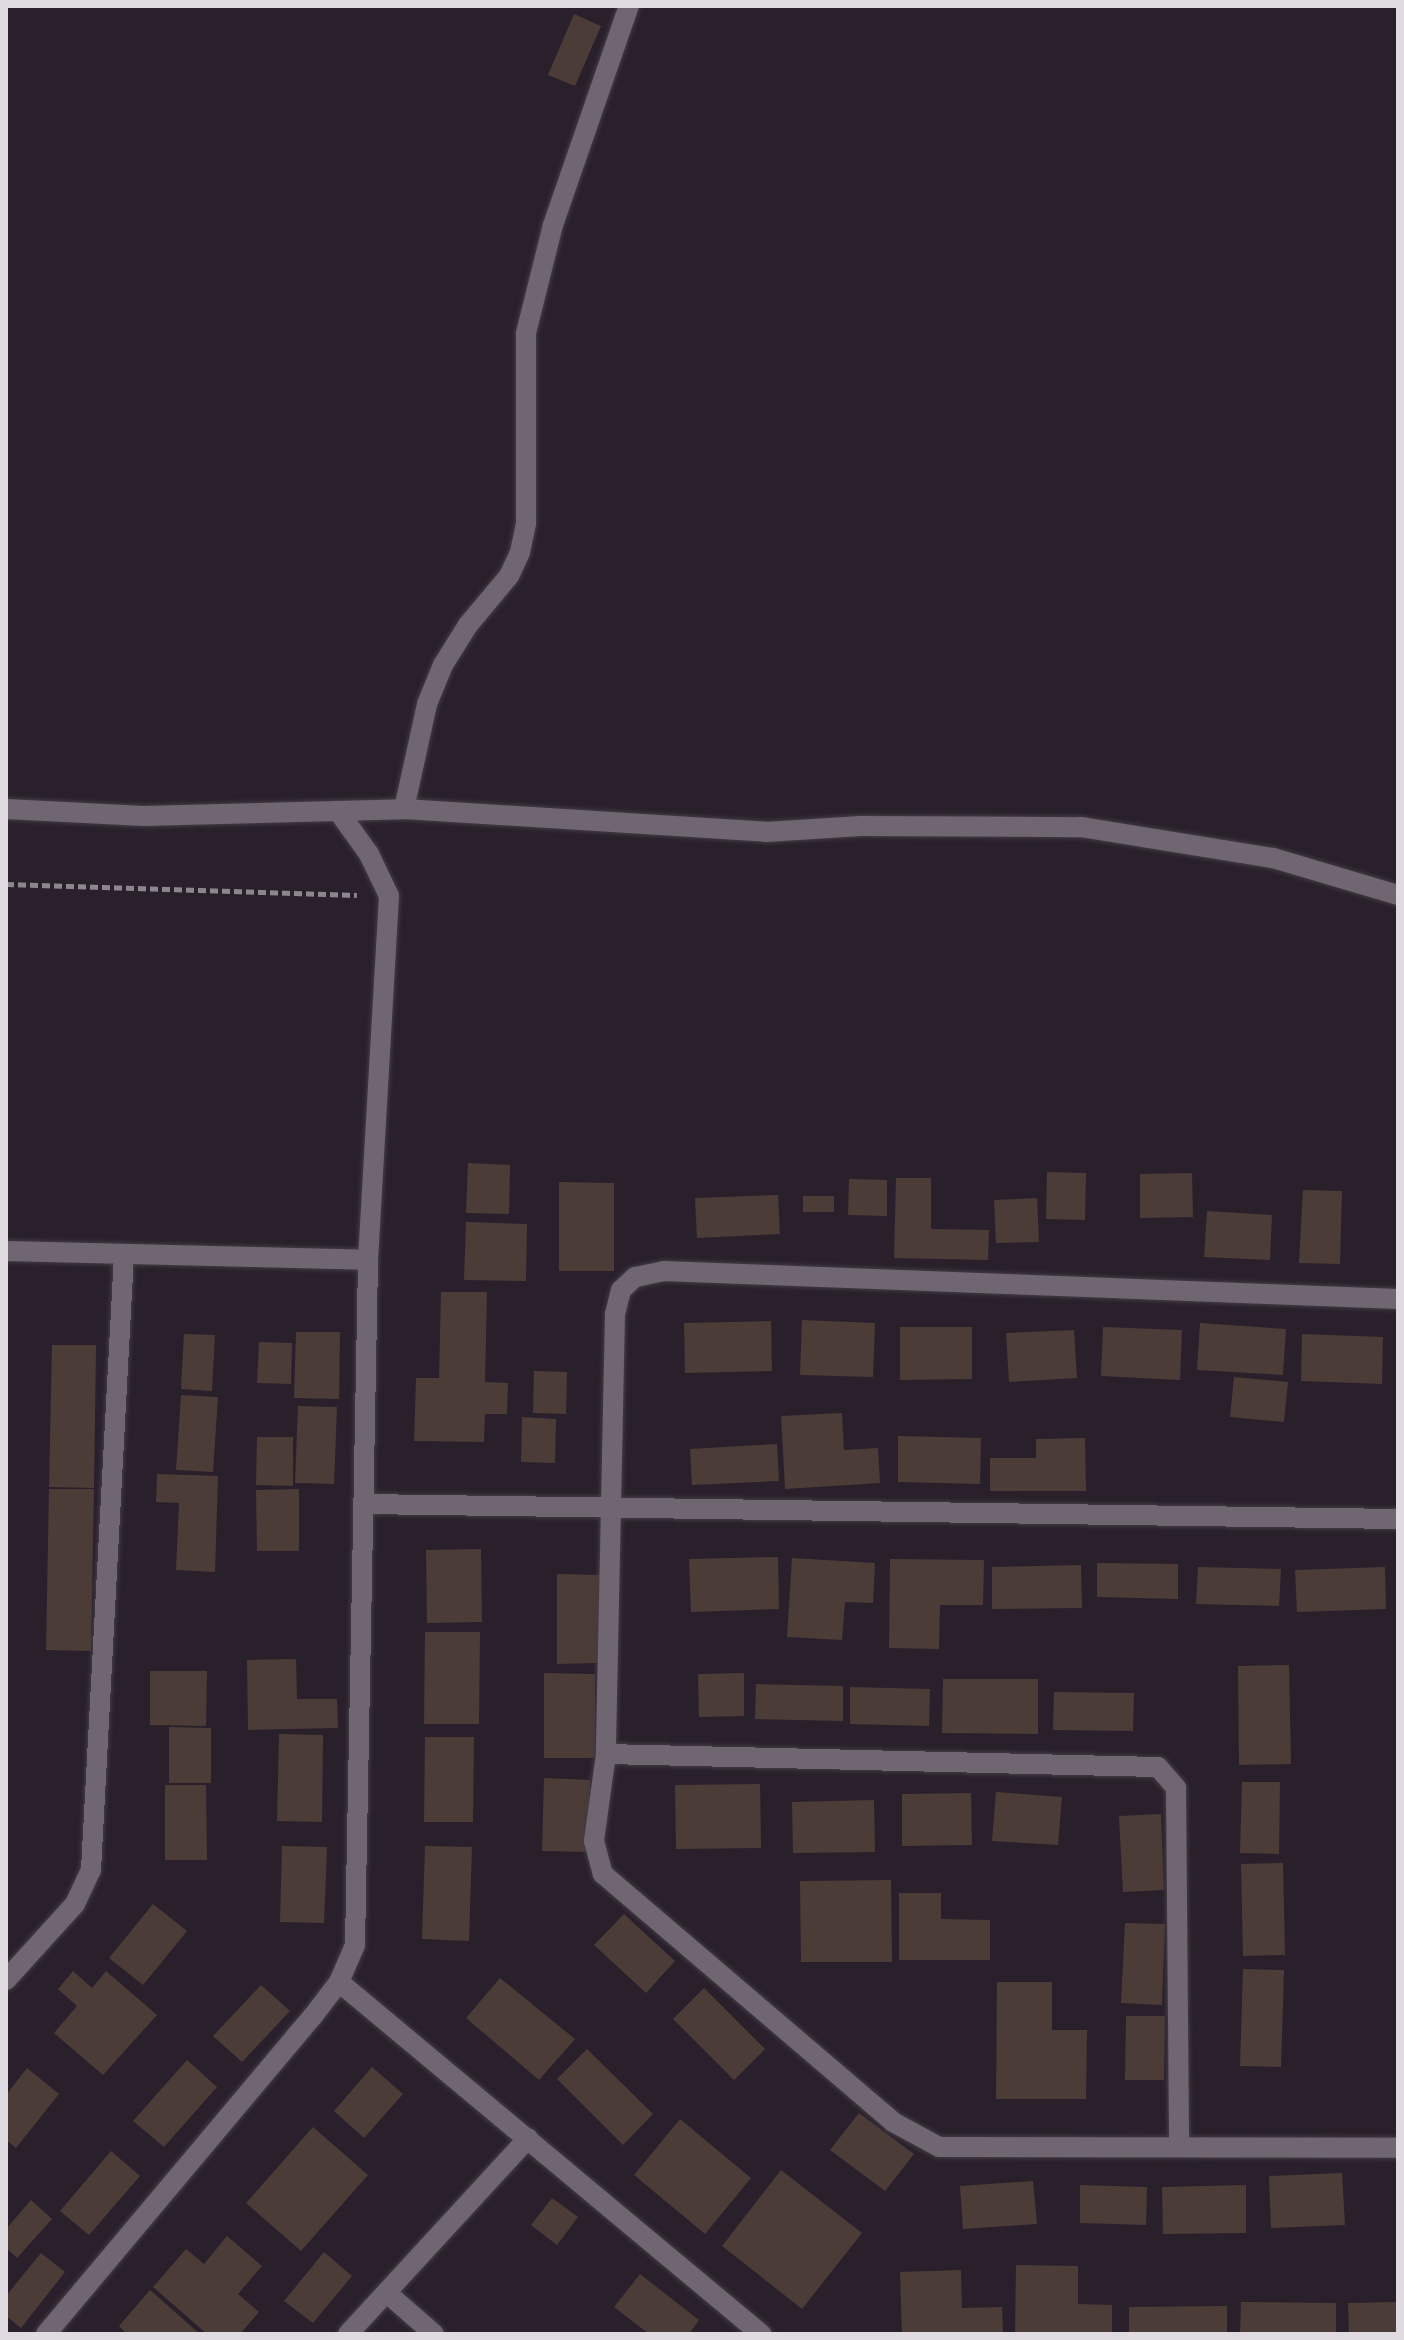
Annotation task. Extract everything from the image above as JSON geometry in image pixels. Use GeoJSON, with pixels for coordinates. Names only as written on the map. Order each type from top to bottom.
{"type":"FeatureCollection","features":[{"type":"Feature","properties":{"kind":"street"},"geometry":{"type":"LineString","coordinates":[[404,809],[427,704],[443,665],[468,625],[509,576],[520,552],[526,523],[526,333],[553,225],[629,6]]}},
{"type":"Feature","properties":{"kind":"street"},"geometry":{"type":"LineString","coordinates":[[6,809],[144,816],[404,809],[698,830],[1081,827],[1273,858],[1398,895]]}},
{"type":"Feature","properties":{"kind":"street"},"geometry":{"type":"LineString","coordinates":[[46,2334],[339,1982],[355,1945],[368,1260],[389,896],[369,854],[338,811]]}},
{"type":"Feature","properties":{"kind":"street"},"geometry":{"type":"LineString","coordinates":[[6,1251],[368,1260]]}},
{"type":"Feature","properties":{"kind":"street"},"geometry":{"type":"LineString","coordinates":[[6,1980],[75,1904],[91,1870],[124,1254]]}},
{"type":"Feature","properties":{"kind":"street"},"geometry":{"type":"LineString","coordinates":[[1398,1299],[664,1271],[635,1277],[621,1290],[615,1314],[606,1754],[594,1841],[603,1874],[893,2122],[939,2147],[1398,2148]]}},
{"type":"Feature","properties":{"kind":"street"},"geometry":{"type":"LineString","coordinates":[[363,1504],[1398,1519]]}},
{"type":"Feature","properties":{"kind":"street"},"geometry":{"type":"LineString","coordinates":[[606,1754],[1158,1767],[1176,1788],[1179,2147]]}},
{"type":"Feature","properties":{"kind":"street"},"geometry":{"type":"LineString","coordinates":[[339,1982],[761,2334]]}},
{"type":"Feature","properties":{"kind":"street"},"geometry":{"type":"LineString","coordinates":[[348,2334],[528,2138]]}},
{"type":"Feature","properties":{"kind":"street"},"geometry":{"type":"LineString","coordinates":[[387,2293],[434,2334]]}},
{"type":"Feature","properties":{"kind":"path"},"geometry":{"type":"LineString","coordinates":[[6,884],[389,896]]}},
{"type":"Feature","properties":{"kind":"building"},"geometry":{"type":"Polygon","coordinates":[[[574,14],[601,26],[575,86],[548,75],[574,14]]]}},
{"type":"Feature","properties":{"kind":"building"},"geometry":{"type":"Polygon","coordinates":[[[468,1163],[510,1165],[509,1214],[466,1213],[468,1163]]]}},
{"type":"Feature","properties":{"kind":"building"},"geometry":{"type":"Polygon","coordinates":[[[1047,1172],[1086,1173],[1085,1220],[1046,1219],[1047,1172]]]}},
{"type":"Feature","properties":{"kind":"building"},"geometry":{"type":"Polygon","coordinates":[[[1192,1173],[1193,1217],[1140,1218],[1140,1174],[1192,1173]]]}},
{"type":"Feature","properties":{"kind":"building"},"geometry":{"type":"Polygon","coordinates":[[[896,1178],[931,1178],[931,1229],[989,1230],[988,1260],[894,1258],[896,1178]]]}},
{"type":"Feature","properties":{"kind":"building"},"geometry":{"type":"Polygon","coordinates":[[[849,1179],[887,1180],[887,1216],[848,1215],[849,1179]]]}},
{"type":"Feature","properties":{"kind":"building"},"geometry":{"type":"Polygon","coordinates":[[[559,1182],[614,1183],[614,1271],[559,1271],[559,1182]]]}},
{"type":"Feature","properties":{"kind":"building"},"geometry":{"type":"Polygon","coordinates":[[[1303,1190],[1342,1191],[1340,1264],[1299,1263],[1303,1190]]]}},
{"type":"Feature","properties":{"kind":"building"},"geometry":{"type":"Polygon","coordinates":[[[778,1195],[780,1234],[697,1238],[695,1198],[778,1195]]]}},
{"type":"Feature","properties":{"kind":"building"},"geometry":{"type":"Polygon","coordinates":[[[803,1196],[834,1196],[834,1212],[803,1212],[803,1196]]]}},
{"type":"Feature","properties":{"kind":"building"},"geometry":{"type":"Polygon","coordinates":[[[1037,1198],[1039,1242],[996,1243],[994,1200],[1037,1198]]]}},
{"type":"Feature","properties":{"kind":"building"},"geometry":{"type":"Polygon","coordinates":[[[1207,1211],[1272,1215],[1270,1260],[1204,1257],[1207,1211]]]}},
{"type":"Feature","properties":{"kind":"building"},"geometry":{"type":"Polygon","coordinates":[[[466,1222],[527,1224],[526,1281],[464,1280],[466,1222]]]}},
{"type":"Feature","properties":{"kind":"building"},"geometry":{"type":"Polygon","coordinates":[[[441,1292],[487,1292],[485,1382],[508,1383],[507,1414],[485,1414],[484,1442],[414,1441],[416,1378],[439,1378],[441,1292]]]}},
{"type":"Feature","properties":{"kind":"building"},"geometry":{"type":"Polygon","coordinates":[[[802,1320],[875,1323],[873,1377],[800,1375],[802,1320]]]}},
{"type":"Feature","properties":{"kind":"building"},"geometry":{"type":"Polygon","coordinates":[[[771,1321],[772,1371],[685,1373],[684,1323],[771,1321]]]}},
{"type":"Feature","properties":{"kind":"building"},"geometry":{"type":"Polygon","coordinates":[[[1200,1323],[1286,1329],[1283,1375],[1197,1370],[1200,1323]]]}},
{"type":"Feature","properties":{"kind":"building"},"geometry":{"type":"Polygon","coordinates":[[[900,1327],[972,1327],[972,1379],[900,1380],[900,1327]]]}},
{"type":"Feature","properties":{"kind":"building"},"geometry":{"type":"Polygon","coordinates":[[[1103,1327],[1182,1330],[1180,1380],[1101,1376],[1103,1327]]]}},
{"type":"Feature","properties":{"kind":"building"},"geometry":{"type":"Polygon","coordinates":[[[1074,1330],[1077,1378],[1009,1382],[1006,1333],[1074,1330]]]}},
{"type":"Feature","properties":{"kind":"building"},"geometry":{"type":"Polygon","coordinates":[[[296,1332],[340,1332],[339,1399],[294,1398],[296,1332]]]}},
{"type":"Feature","properties":{"kind":"building"},"geometry":{"type":"Polygon","coordinates":[[[184,1334],[215,1335],[212,1391],[181,1389],[184,1334]]]}},
{"type":"Feature","properties":{"kind":"building"},"geometry":{"type":"Polygon","coordinates":[[[1302,1334],[1383,1337],[1382,1384],[1301,1381],[1302,1334]]]}},
{"type":"Feature","properties":{"kind":"building"},"geometry":{"type":"Polygon","coordinates":[[[259,1342],[292,1343],[291,1384],[257,1383],[259,1342]]]}},
{"type":"Feature","properties":{"kind":"building"},"geometry":{"type":"Polygon","coordinates":[[[52,1345],[96,1345],[94,1488],[49,1487],[52,1345]]]}},
{"type":"Feature","properties":{"kind":"building"},"geometry":{"type":"Polygon","coordinates":[[[534,1371],[567,1372],[566,1414],[533,1413],[534,1371]]]}},
{"type":"Feature","properties":{"kind":"building"},"geometry":{"type":"Polygon","coordinates":[[[1234,1377],[1288,1382],[1284,1422],[1230,1417],[1234,1377]]]}},
{"type":"Feature","properties":{"kind":"building"},"geometry":{"type":"Polygon","coordinates":[[[181,1395],[218,1397],[213,1472],[176,1470],[181,1395]]]}},
{"type":"Feature","properties":{"kind":"building"},"geometry":{"type":"Polygon","coordinates":[[[298,1406],[337,1407],[334,1484],[295,1483],[298,1406]]]}},
{"type":"Feature","properties":{"kind":"building"},"geometry":{"type":"Polygon","coordinates":[[[842,1413],[844,1450],[878,1448],[880,1483],[785,1489],[781,1416],[842,1413]]]}},
{"type":"Feature","properties":{"kind":"building"},"geometry":{"type":"Polygon","coordinates":[[[522,1417],[556,1419],[555,1463],[521,1462],[522,1417]]]}},
{"type":"Feature","properties":{"kind":"building"},"geometry":{"type":"Polygon","coordinates":[[[898,1436],[981,1438],[980,1484],[898,1482],[898,1436]]]}},
{"type":"Feature","properties":{"kind":"building"},"geometry":{"type":"Polygon","coordinates":[[[257,1437],[293,1437],[293,1486],[256,1485],[257,1437]]]}},
{"type":"Feature","properties":{"kind":"building"},"geometry":{"type":"Polygon","coordinates":[[[1085,1438],[1086,1491],[990,1491],[990,1458],[1036,1458],[1036,1439],[1085,1438]]]}},
{"type":"Feature","properties":{"kind":"building"},"geometry":{"type":"Polygon","coordinates":[[[777,1444],[779,1481],[692,1485],[690,1449],[777,1444]]]}},
{"type":"Feature","properties":{"kind":"building"},"geometry":{"type":"Polygon","coordinates":[[[157,1474],[218,1476],[215,1572],[176,1570],[179,1503],[156,1502],[157,1474]]]}},
{"type":"Feature","properties":{"kind":"building"},"geometry":{"type":"Polygon","coordinates":[[[49,1489],[94,1489],[91,1651],[46,1650],[49,1489]]]}},
{"type":"Feature","properties":{"kind":"building"},"geometry":{"type":"Polygon","coordinates":[[[299,1489],[299,1551],[257,1551],[256,1490],[299,1489]]]}},
{"type":"Feature","properties":{"kind":"building"},"geometry":{"type":"Polygon","coordinates":[[[481,1549],[482,1622],[427,1623],[426,1550],[481,1549]]]}},
{"type":"Feature","properties":{"kind":"building"},"geometry":{"type":"Polygon","coordinates":[[[778,1557],[779,1609],[691,1612],[689,1559],[778,1557]]]}},
{"type":"Feature","properties":{"kind":"building"},"geometry":{"type":"Polygon","coordinates":[[[792,1558],[875,1563],[873,1603],[845,1602],[842,1640],[787,1637],[792,1558]]]}},
{"type":"Feature","properties":{"kind":"building"},"geometry":{"type":"Polygon","coordinates":[[[890,1559],[984,1560],[983,1605],[940,1605],[939,1649],[889,1648],[890,1559]]]}},
{"type":"Feature","properties":{"kind":"building"},"geometry":{"type":"Polygon","coordinates":[[[1097,1563],[1178,1564],[1178,1599],[1097,1597],[1097,1563]]]}},
{"type":"Feature","properties":{"kind":"building"},"geometry":{"type":"Polygon","coordinates":[[[1081,1565],[1082,1608],[992,1609],[992,1567],[1081,1565]]]}},
{"type":"Feature","properties":{"kind":"building"},"geometry":{"type":"Polygon","coordinates":[[[1198,1567],[1281,1569],[1279,1606],[1196,1604],[1198,1567]]]}},
{"type":"Feature","properties":{"kind":"building"},"geometry":{"type":"Polygon","coordinates":[[[1385,1567],[1386,1609],[1297,1612],[1295,1570],[1385,1567]]]}},
{"type":"Feature","properties":{"kind":"building"},"geometry":{"type":"Polygon","coordinates":[[[557,1574],[600,1575],[599,1663],[557,1664],[557,1574]]]}},
{"type":"Feature","properties":{"kind":"building"},"geometry":{"type":"Polygon","coordinates":[[[425,1632],[480,1632],[479,1724],[424,1724],[425,1632]]]}},
{"type":"Feature","properties":{"kind":"building"},"geometry":{"type":"Polygon","coordinates":[[[296,1659],[297,1699],[337,1699],[338,1728],[248,1730],[247,1660],[296,1659]]]}},
{"type":"Feature","properties":{"kind":"building"},"geometry":{"type":"Polygon","coordinates":[[[1289,1665],[1291,1764],[1239,1765],[1238,1666],[1289,1665]]]}},
{"type":"Feature","properties":{"kind":"building"},"geometry":{"type":"Polygon","coordinates":[[[150,1671],[207,1671],[206,1726],[150,1725],[150,1671]]]}},
{"type":"Feature","properties":{"kind":"building"},"geometry":{"type":"Polygon","coordinates":[[[544,1673],[595,1674],[595,1758],[544,1758],[544,1673]]]}},
{"type":"Feature","properties":{"kind":"building"},"geometry":{"type":"Polygon","coordinates":[[[744,1673],[744,1716],[699,1717],[698,1674],[744,1673]]]}},
{"type":"Feature","properties":{"kind":"building"},"geometry":{"type":"Polygon","coordinates":[[[943,1679],[1038,1679],[1038,1734],[942,1733],[943,1679]]]}},
{"type":"Feature","properties":{"kind":"building"},"geometry":{"type":"Polygon","coordinates":[[[756,1684],[843,1686],[843,1721],[755,1719],[756,1684]]]}},
{"type":"Feature","properties":{"kind":"building"},"geometry":{"type":"Polygon","coordinates":[[[850,1687],[930,1689],[929,1726],[850,1724],[850,1687]]]}},
{"type":"Feature","properties":{"kind":"building"},"geometry":{"type":"Polygon","coordinates":[[[1054,1692],[1134,1693],[1133,1731],[1053,1730],[1054,1692]]]}},
{"type":"Feature","properties":{"kind":"building"},"geometry":{"type":"Polygon","coordinates":[[[169,1727],[211,1728],[211,1783],[169,1783],[169,1727]]]}},
{"type":"Feature","properties":{"kind":"building"},"geometry":{"type":"Polygon","coordinates":[[[279,1734],[323,1735],[322,1822],[277,1821],[279,1734]]]}},
{"type":"Feature","properties":{"kind":"building"},"geometry":{"type":"Polygon","coordinates":[[[425,1737],[474,1737],[473,1822],[424,1822],[425,1737]]]}},
{"type":"Feature","properties":{"kind":"building"},"geometry":{"type":"Polygon","coordinates":[[[544,1778],[590,1780],[588,1852],[542,1851],[544,1778]]]}},
{"type":"Feature","properties":{"kind":"building"},"geometry":{"type":"Polygon","coordinates":[[[1242,1782],[1280,1782],[1279,1854],[1240,1853],[1242,1782]]]}},
{"type":"Feature","properties":{"kind":"building"},"geometry":{"type":"Polygon","coordinates":[[[760,1784],[761,1848],[676,1849],[675,1785],[760,1784]]]}},
{"type":"Feature","properties":{"kind":"building"},"geometry":{"type":"Polygon","coordinates":[[[165,1785],[206,1785],[207,1860],[165,1860],[165,1785]]]}},
{"type":"Feature","properties":{"kind":"building"},"geometry":{"type":"Polygon","coordinates":[[[996,1792],[1062,1797],[1058,1845],[992,1841],[996,1792]]]}},
{"type":"Feature","properties":{"kind":"building"},"geometry":{"type":"Polygon","coordinates":[[[971,1793],[972,1845],[902,1846],[902,1794],[971,1793]]]}},
{"type":"Feature","properties":{"kind":"building"},"geometry":{"type":"Polygon","coordinates":[[[874,1800],[875,1852],[793,1853],[792,1802],[874,1800]]]}},
{"type":"Feature","properties":{"kind":"building"},"geometry":{"type":"Polygon","coordinates":[[[1161,1814],[1164,1890],[1123,1892],[1119,1816],[1161,1814]]]}},
{"type":"Feature","properties":{"kind":"building"},"geometry":{"type":"Polygon","coordinates":[[[282,1846],[327,1847],[324,1923],[280,1922],[282,1846]]]}},
{"type":"Feature","properties":{"kind":"building"},"geometry":{"type":"Polygon","coordinates":[[[425,1846],[472,1847],[469,1941],[422,1939],[425,1846]]]}},
{"type":"Feature","properties":{"kind":"building"},"geometry":{"type":"Polygon","coordinates":[[[1283,1863],[1285,1955],[1243,1956],[1241,1864],[1283,1863]]]}},
{"type":"Feature","properties":{"kind":"building"},"geometry":{"type":"Polygon","coordinates":[[[891,1880],[892,1962],[801,1962],[800,1881],[891,1880]]]}},
{"type":"Feature","properties":{"kind":"building"},"geometry":{"type":"Polygon","coordinates":[[[899,1893],[941,1893],[941,1919],[990,1920],[990,1960],[899,1960],[899,1893]]]}},
{"type":"Feature","properties":{"kind":"building"},"geometry":{"type":"Polygon","coordinates":[[[153,1904],[187,1931],[143,1985],[109,1958],[153,1904]]]}},
{"type":"Feature","properties":{"kind":"building"},"geometry":{"type":"Polygon","coordinates":[[[624,1914],[675,1961],[646,1993],[594,1945],[624,1914]]]}},
{"type":"Feature","properties":{"kind":"building"},"geometry":{"type":"Polygon","coordinates":[[[1125,1923],[1165,1924],[1162,2005],[1121,2003],[1125,1923]]]}},
{"type":"Feature","properties":{"kind":"building"},"geometry":{"type":"Polygon","coordinates":[[[1243,1969],[1284,1970],[1281,2067],[1240,2066],[1243,1969]]]}},
{"type":"Feature","properties":{"kind":"building"},"geometry":{"type":"Polygon","coordinates":[[[73,1971],[92,1988],[106,1971],[157,2015],[103,2075],[54,2033],[77,2006],[58,1989],[73,1971]]]}},
{"type":"Feature","properties":{"kind":"building"},"geometry":{"type":"Polygon","coordinates":[[[500,1978],[575,2039],[539,2080],[466,2018],[500,1978]]]}},
{"type":"Feature","properties":{"kind":"building"},"geometry":{"type":"Polygon","coordinates":[[[997,1982],[1052,1982],[1052,2030],[1087,2030],[1086,2099],[996,2099],[997,1982]]]}},
{"type":"Feature","properties":{"kind":"building"},"geometry":{"type":"Polygon","coordinates":[[[261,1985],[290,2011],[242,2062],[213,2036],[261,1985]]]}},
{"type":"Feature","properties":{"kind":"building"},"geometry":{"type":"Polygon","coordinates":[[[704,1988],[765,2049],[734,2080],[673,2019],[704,1988]]]}},
{"type":"Feature","properties":{"kind":"building"},"geometry":{"type":"Polygon","coordinates":[[[1126,2016],[1165,2016],[1164,2080],[1125,2080],[1126,2016]]]}},
{"type":"Feature","properties":{"kind":"building"},"geometry":{"type":"Polygon","coordinates":[[[587,2049],[653,2114],[623,2145],[557,2079],[587,2049]]]}},
{"type":"Feature","properties":{"kind":"building"},"geometry":{"type":"Polygon","coordinates":[[[187,2060],[217,2087],[164,2147],[133,2121],[187,2060]]]}},
{"type":"Feature","properties":{"kind":"building"},"geometry":{"type":"Polygon","coordinates":[[[372,2067],[403,2094],[364,2138],[334,2111],[372,2067]]]}},
{"type":"Feature","properties":{"kind":"building"},"geometry":{"type":"Polygon","coordinates":[[[27,2068],[59,2094],[16,2148],[6,2140],[6,2095],[27,2068]]]}},
{"type":"Feature","properties":{"kind":"building"},"geometry":{"type":"Polygon","coordinates":[[[859,2113],[914,2154],[885,2191],[830,2150],[859,2113]]]}},
{"type":"Feature","properties":{"kind":"building"},"geometry":{"type":"Polygon","coordinates":[[[680,2119],[751,2178],[705,2234],[634,2175],[680,2119]]]}},
{"type":"Feature","properties":{"kind":"building"},"geometry":{"type":"Polygon","coordinates":[[[313,2127],[368,2175],[301,2251],[246,2203],[313,2127]]]}},
{"type":"Feature","properties":{"kind":"building"},"geometry":{"type":"Polygon","coordinates":[[[111,2151],[140,2176],[89,2235],[60,2211],[111,2151]]]}},
{"type":"Feature","properties":{"kind":"building"},"geometry":{"type":"Polygon","coordinates":[[[781,2170],[862,2233],[802,2309],[722,2246],[781,2170]]]}},
{"type":"Feature","properties":{"kind":"building"},"geometry":{"type":"Polygon","coordinates":[[[1342,2173],[1345,2225],[1271,2228],[1269,2176],[1342,2173]]]}},
{"type":"Feature","properties":{"kind":"building"},"geometry":{"type":"Polygon","coordinates":[[[1033,2181],[1037,2224],[963,2229],[960,2186],[1033,2181]]]}},
{"type":"Feature","properties":{"kind":"building"},"geometry":{"type":"Polygon","coordinates":[[[1080,2185],[1147,2187],[1146,2225],[1080,2223],[1080,2185]]]}},
{"type":"Feature","properties":{"kind":"building"},"geometry":{"type":"Polygon","coordinates":[[[1246,2185],[1246,2233],[1163,2234],[1162,2187],[1246,2185]]]}},
{"type":"Feature","properties":{"kind":"building"},"geometry":{"type":"Polygon","coordinates":[[[552,2198],[578,2217],[557,2245],[531,2225],[552,2198]]]}},
{"type":"Feature","properties":{"kind":"building"},"geometry":{"type":"Polygon","coordinates":[[[31,2200],[52,2219],[17,2258],[6,2248],[6,2229],[31,2200]]]}},
{"type":"Feature","properties":{"kind":"building"},"geometry":{"type":"Polygon","coordinates":[[[227,2236],[262,2266],[238,2294],[259,2312],[240,2334],[207,2334],[153,2287],[186,2249],[204,2264],[227,2236]]]}},
{"type":"Feature","properties":{"kind":"building"},"geometry":{"type":"Polygon","coordinates":[[[324,2252],[352,2276],[313,2323],[284,2301],[324,2252]]]}},
{"type":"Feature","properties":{"kind":"building"},"geometry":{"type":"Polygon","coordinates":[[[41,2253],[65,2272],[21,2328],[6,2316],[6,2296],[41,2253]]]}},
{"type":"Feature","properties":{"kind":"building"},"geometry":{"type":"Polygon","coordinates":[[[1016,2265],[1078,2266],[1078,2304],[1112,2305],[1112,2334],[1015,2334],[1016,2265]]]}},
{"type":"Feature","properties":{"kind":"building"},"geometry":{"type":"Polygon","coordinates":[[[961,2270],[962,2308],[1002,2307],[1003,2334],[902,2334],[900,2272],[961,2270]]]}},
{"type":"Feature","properties":{"kind":"building"},"geometry":{"type":"Polygon","coordinates":[[[640,2274],[699,2320],[689,2334],[649,2334],[614,2307],[640,2274]]]}},
{"type":"Feature","properties":{"kind":"building"},"geometry":{"type":"Polygon","coordinates":[[[150,2290],[200,2334],[127,2334],[119,2326],[150,2290]]]}},
{"type":"Feature","properties":{"kind":"building"},"geometry":{"type":"Polygon","coordinates":[[[1241,2302],[1336,2303],[1336,2334],[1240,2334],[1241,2302]]]}},
{"type":"Feature","properties":{"kind":"building"},"geometry":{"type":"Polygon","coordinates":[[[1397,2302],[1398,2334],[1349,2334],[1348,2303],[1397,2302]]]}},
{"type":"Feature","properties":{"kind":"building"},"geometry":{"type":"Polygon","coordinates":[[[1227,2306],[1227,2334],[1129,2334],[1129,2307],[1227,2306]]]}}]}
